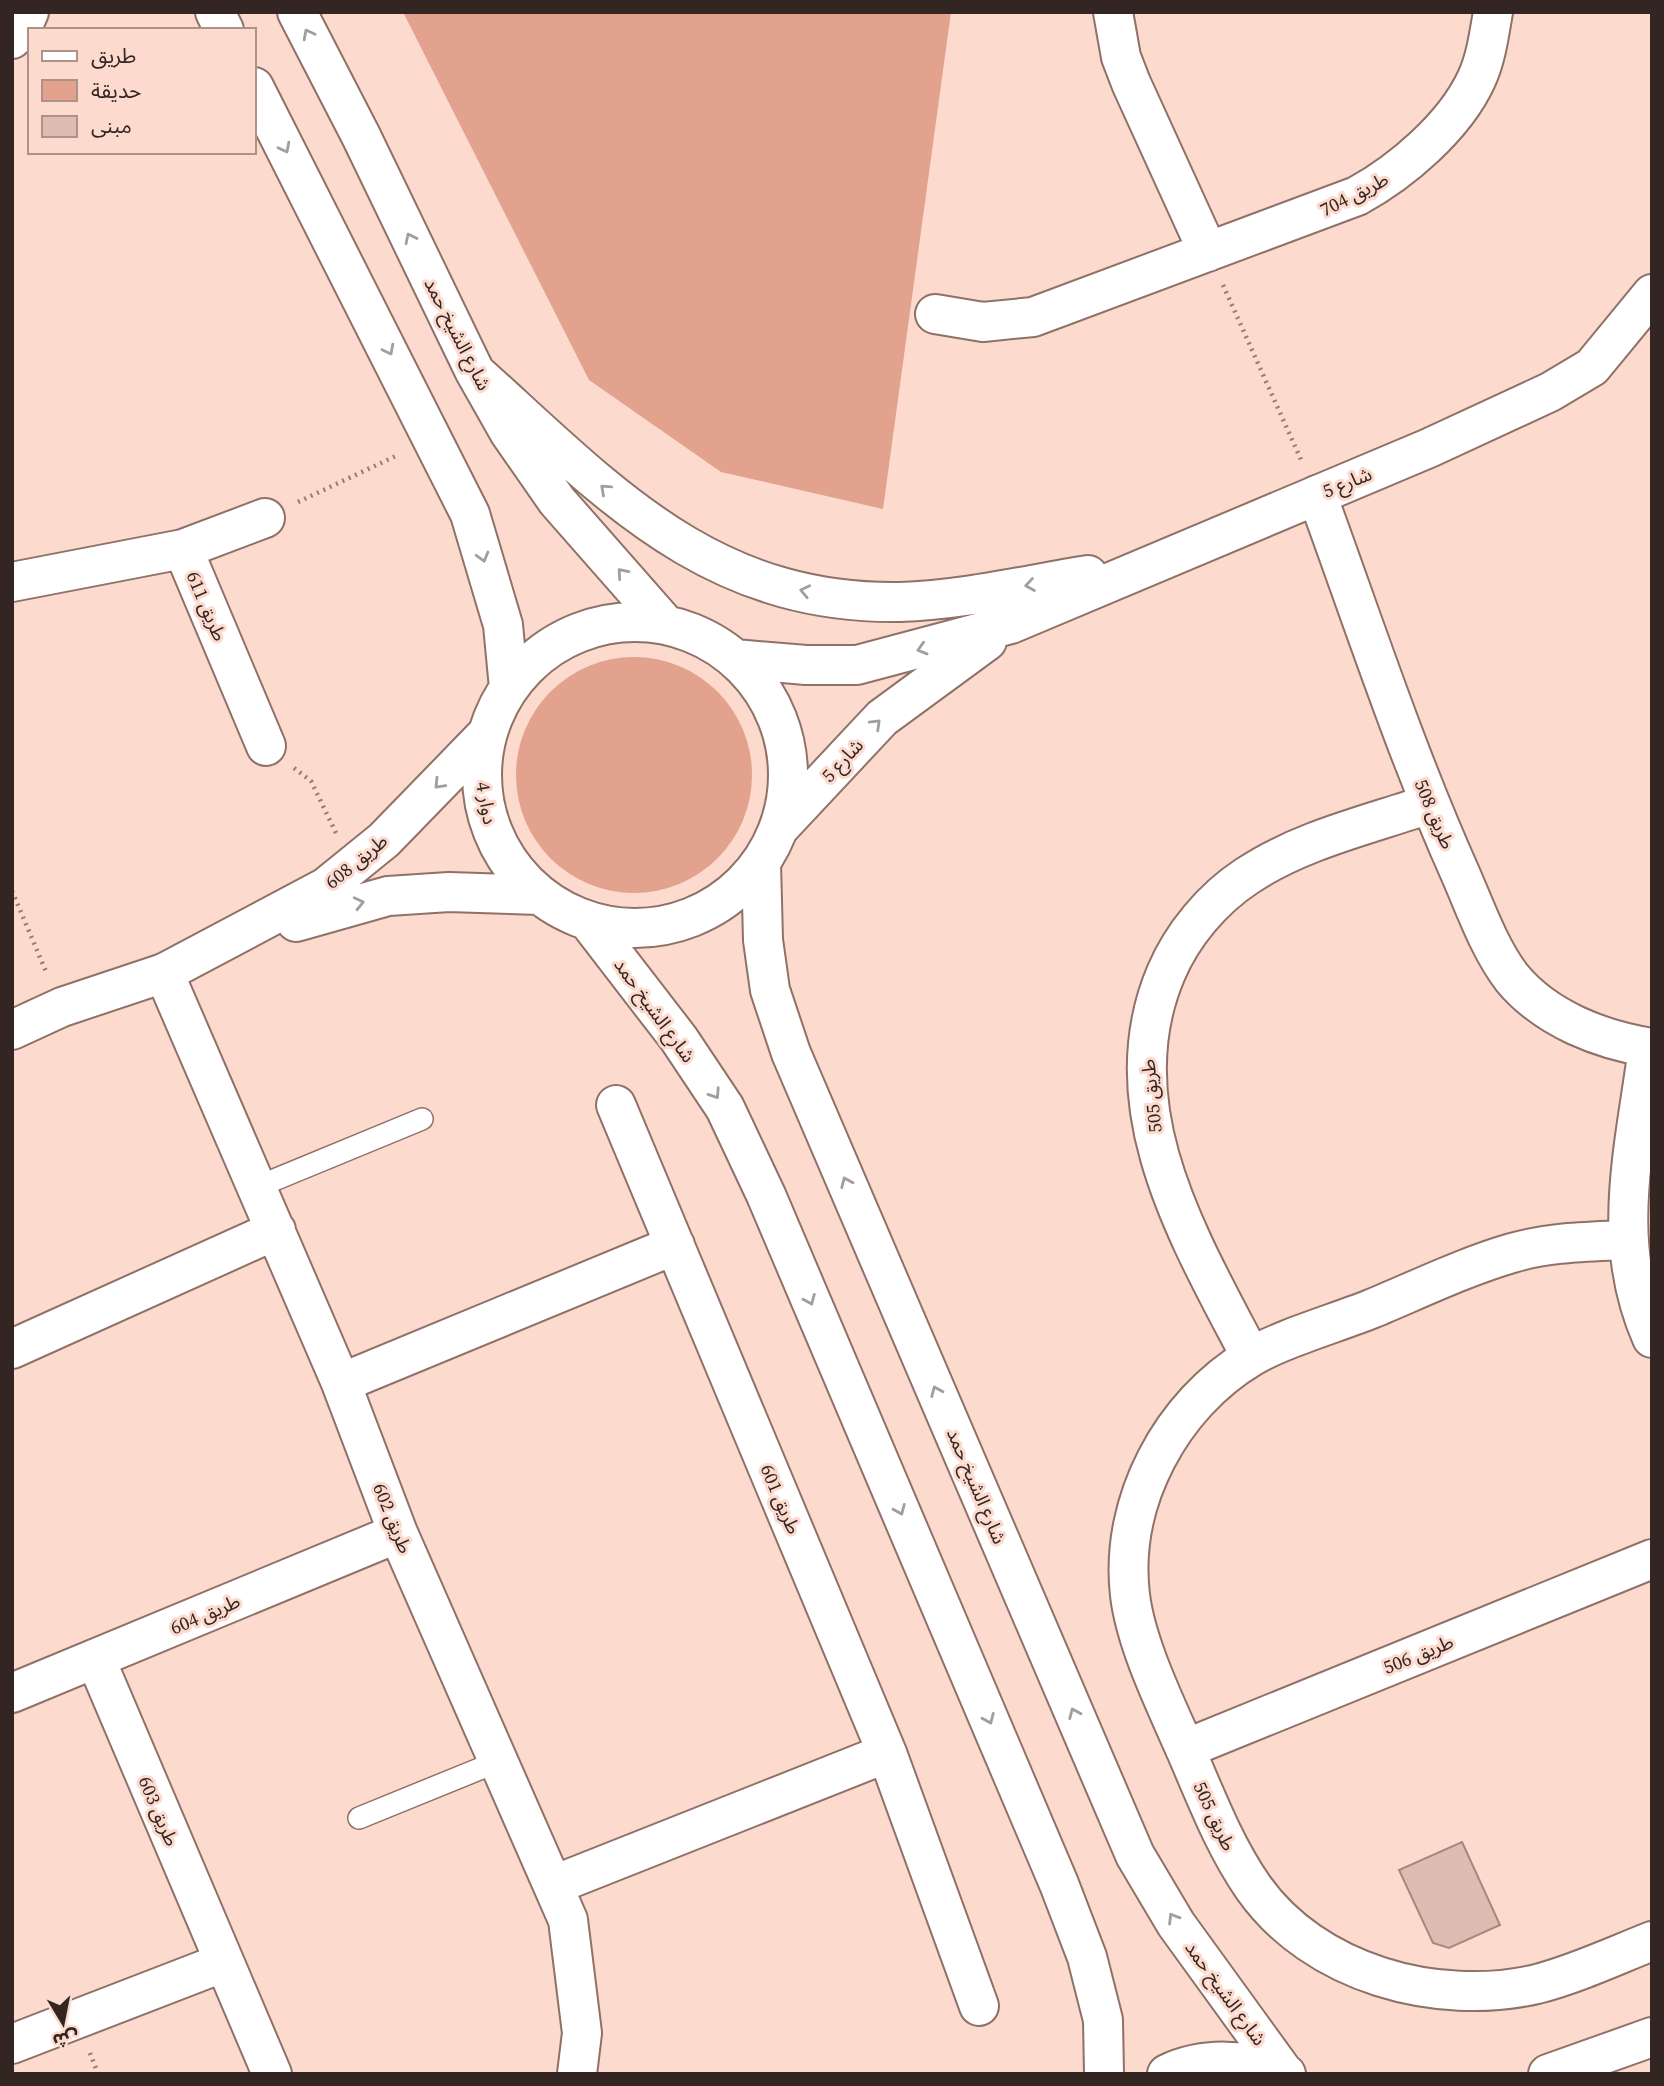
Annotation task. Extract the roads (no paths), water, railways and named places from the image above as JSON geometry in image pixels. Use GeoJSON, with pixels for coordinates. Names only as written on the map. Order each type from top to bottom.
{"type":"FeatureCollection","features":[{"type":"Feature","properties":{"kind":"street"},"geometry":{"type":"LineString","coordinates":[[12,39],[22,29],[29,12]]}},
{"type":"Feature","properties":{"kind":"street"},"geometry":{"type":"LineString","coordinates":[[215,12],[223,28]]}},
{"type":"Feature","properties":{"kind":"street","name":"شارع الشيخ حمد"},"geometry":{"type":"LineString","coordinates":[[297,12],[361,136],[475,372],[509,432],[557,501],[666,625]]}},
{"type":"Feature","properties":{"kind":"street"},"geometry":{"type":"LineString","coordinates":[[1114,12],[1121,57],[1131,83],[1208,252]]}},
{"type":"Feature","properties":{"kind":"street","name":"طريق 704"},"geometry":{"type":"LineString","coordinates":[[935,314],[983,322],[1033,317],[1334,207],[1400,170],[1464,101],[1485,56],[1493,12]]}},
{"type":"Feature","properties":{"kind":"street"},"geometry":{"type":"LineString","coordinates":[[256,91],[470,514],[503,625],[509,688]]}},
{"type":"Feature","properties":{"kind":"street","name":"شارع 5"},"geometry":{"type":"LineString","coordinates":[[735,659],[806,665],[858,665],[1012,624],[1429,448],[1550,392],[1592,367],[1652,294]]}},
{"type":"Feature","properties":{"kind":"street"},"geometry":{"type":"LineString","coordinates":[[475,372],[625,508],[695,553],[773,584],[856,600],[909,601],[941,599],[1146,566]]}},
{"type":"Feature","properties":{"kind":"street","name":"طريق 508"},"geometry":{"type":"LineString","coordinates":[[1317,495],[1429,804],[1489,938],[1512,977],[1545,1009],[1565,1020],[1586,1030],[1650,1048]]}},
{"type":"Feature","properties":{"kind":"street"},"geometry":{"type":"LineString","coordinates":[[183,549],[265,518]]}},
{"type":"Feature","properties":{"kind":"street","name":"طريق 611"},"geometry":{"type":"LineString","coordinates":[[12,582],[183,549],[266,746]]}},
{"type":"Feature","properties":{"kind":"street","name":"دوار 4"},"geometry":{"type":"LineString","coordinates":[[627,623],[666,625],[710,641],[735,659],[766,695],[778,719],[786,746],[786,801],[779,828],[761,863],[743,884],[720,901],[670,923],[643,928],[588,920],[539,895],[513,867],[494,836],[482,788],[481,761],[486,735],[509,688],[528,665],[552,646],[578,633],[627,623]]}},
{"type":"Feature","properties":{"kind":"street","name":"شارع 5"},"geometry":{"type":"LineString","coordinates":[[779,828],[882,718],[1012,624]]}},
{"type":"Feature","properties":{"kind":"street","name":"طريق 608"},"geometry":{"type":"LineString","coordinates":[[12,1030],[62,1007],[164,973],[326,887],[384,840],[486,735]]}},
{"type":"Feature","properties":{"kind":"street","name":"طريق 505"},"geometry":{"type":"LineString","coordinates":[[1251,1357],[1186,1234],[1168,1183],[1151,1120],[1144,1062],[1153,1004],[1176,950],[1207,910],[1245,877],[1290,852],[1429,804]]}},
{"type":"Feature","properties":{"kind":"street","name":"شارع الشيخ حمد"},"geometry":{"type":"LineString","coordinates":[[761,863],[763,940],[770,990],[791,1053],[1130,1842],[1176,1924],[1285,2073]]}},
{"type":"Feature","properties":{"kind":"street","name":"طريق 608"},"geometry":{"type":"LineString","coordinates":[[201,955],[329,910],[388,896],[449,892],[539,895]]}},
{"type":"Feature","properties":{"kind":"street","name":"شارع الشيخ حمد"},"geometry":{"type":"LineString","coordinates":[[588,920],[679,1039],[725,1108],[766,1195],[1059,1884],[1087,1957],[1102,2020],[1104,2074]]}},
{"type":"Feature","properties":{"kind":"street","name":"طريق 602"},"geometry":{"type":"LineString","coordinates":[[164,973],[341,1383],[398,1533],[568,1920],[580,1995],[582,2033],[579,2073]]}},
{"type":"Feature","properties":{"kind":"street"},"geometry":{"type":"LineString","coordinates":[[1650,1048],[1628,1203],[1626,1240],[1631,1278],[1652,1338]]}},
{"type":"Feature","properties":{"kind":"street","name":"طريق 601"},"geometry":{"type":"LineString","coordinates":[[616,1105],[887,1753],[979,2006]]}},
{"type":"Feature","properties":{"kind":"street"},"geometry":{"type":"LineString","coordinates":[[12,1349],[276,1230]]}},
{"type":"Feature","properties":{"kind":"street","name":"طريق 505"},"geometry":{"type":"LineString","coordinates":[[1626,1240],[1562,1244],[1511,1253],[1251,1357],[1195,1401],[1155,1458],[1132,1525],[1130,1595],[1148,1663],[1230,1851],[1255,1890],[1288,1925],[1326,1953],[1369,1973],[1423,1989],[1480,1992],[1537,1984],[1652,1941]]}},
{"type":"Feature","properties":{"kind":"street"},"geometry":{"type":"LineString","coordinates":[[341,1383],[675,1245]]}},
{"type":"Feature","properties":{"kind":"street","name":"طريق 604"},"geometry":{"type":"LineString","coordinates":[[12,1693],[398,1533]]}},
{"type":"Feature","properties":{"kind":"street","name":"طريق 506"},"geometry":{"type":"LineString","coordinates":[[1185,1749],[1652,1559]]}},
{"type":"Feature","properties":{"kind":"street","name":"طريق 603"},"geometry":{"type":"LineString","coordinates":[[96,1660],[222,1962],[272,2074]]}},
{"type":"Feature","properties":{"kind":"street"},"geometry":{"type":"LineString","coordinates":[[554,1885],[887,1753]]}},
{"type":"Feature","properties":{"kind":"street"},"geometry":{"type":"LineString","coordinates":[[12,2044],[222,1962]]}},
{"type":"Feature","properties":{"kind":"street"},"geometry":{"type":"LineString","coordinates":[[1548,2074],[1652,2037]]}},
{"type":"Feature","properties":{"kind":"street"},"geometry":{"type":"LineString","coordinates":[[1600,2074],[1652,2037]]}},
{"type":"Feature","properties":{"kind":"street"},"geometry":{"type":"LineString","coordinates":[[1167,2074],[1203,2063],[1232,2062],[1285,2073]]}},
{"type":"Feature","properties":{"kind":"lane"},"geometry":{"type":"LineString","coordinates":[[257,1187],[422,1119]]}},
{"type":"Feature","properties":{"kind":"lane"},"geometry":{"type":"LineString","coordinates":[[359,1818],[499,1761]]}}]}
